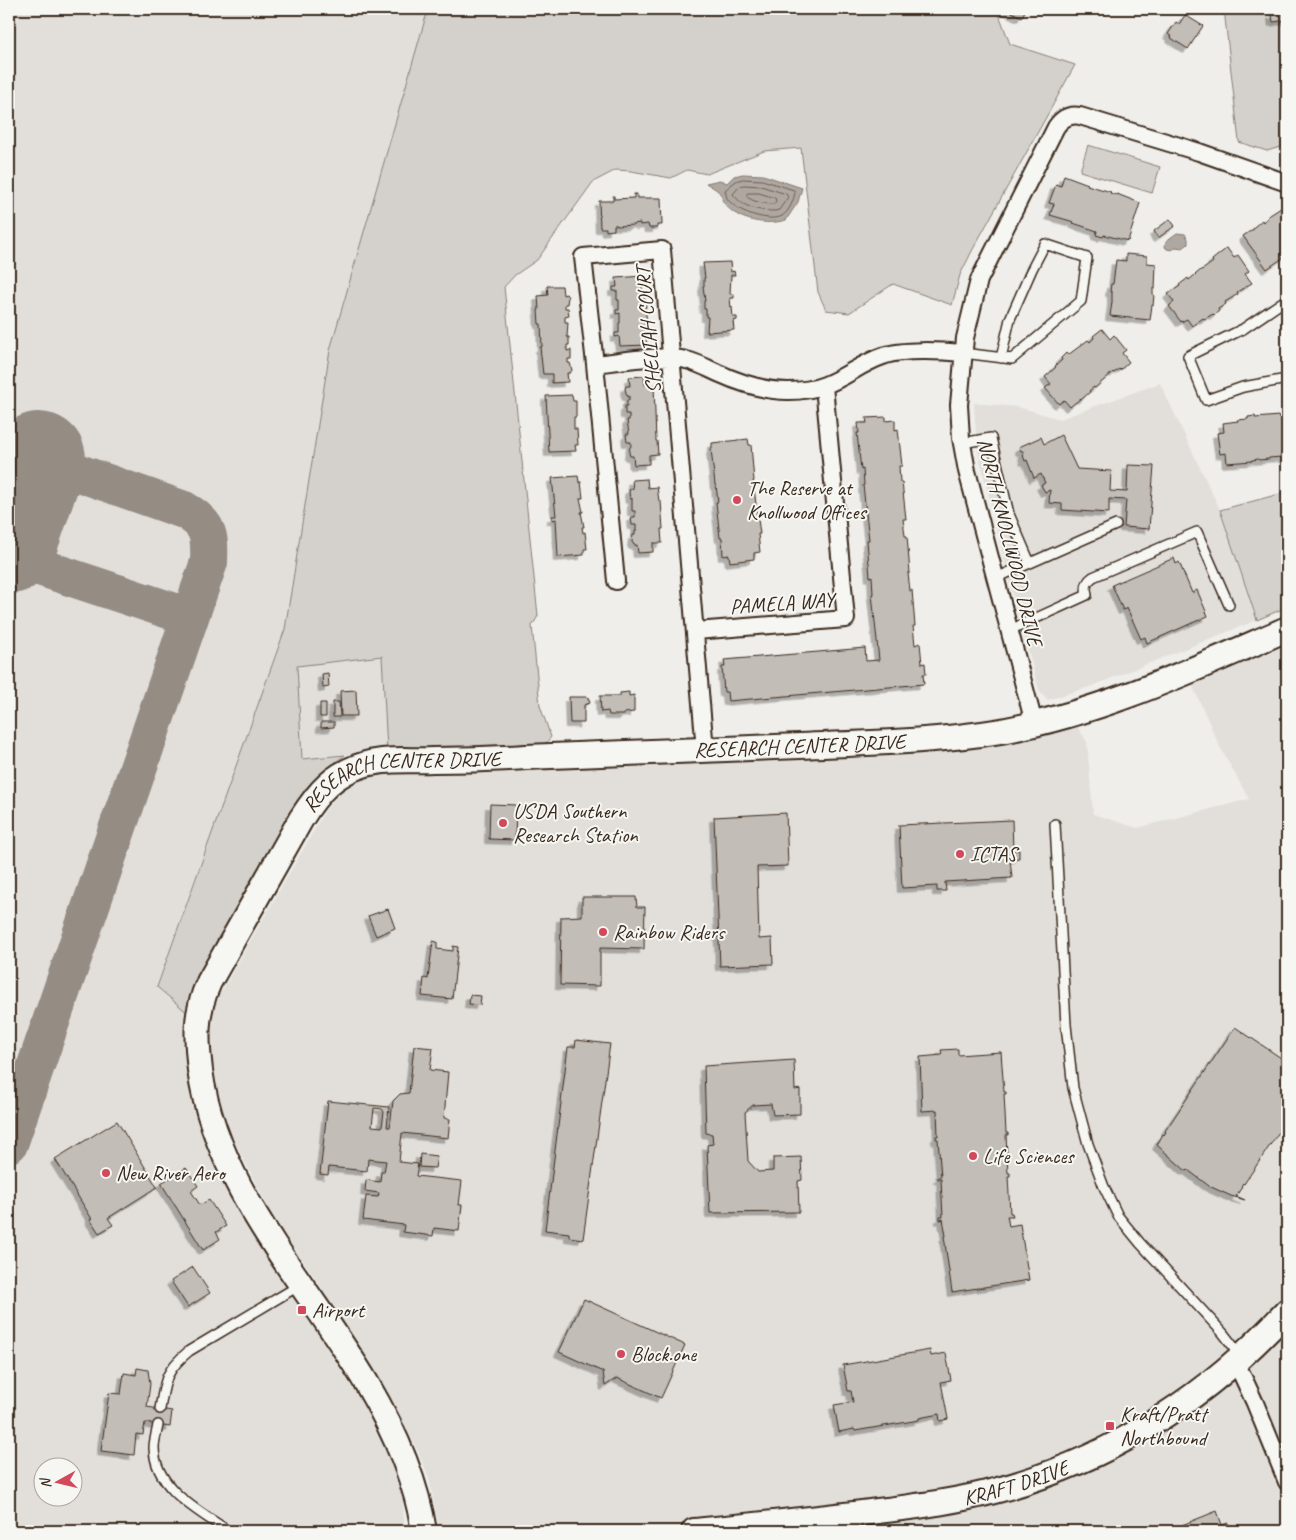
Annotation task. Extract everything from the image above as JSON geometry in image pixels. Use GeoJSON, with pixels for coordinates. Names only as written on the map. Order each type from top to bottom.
{"type":"FeatureCollection","features":[{"type":"Feature","properties":{"kind":"main road","name":"RESEARCH CENTER DRIVE"},"geometry":{"type":"LineString","coordinates":[[424,1531],[410,1475],[388,1424],[371,1391],[346,1350],[268,1235],[229,1166],[217,1138],[202,1084],[196,1032],[200,1008],[209,982],[309,806],[328,783],[347,771],[367,764],[385,761],[483,760],[705,750],[976,734],[1034,723],[1100,706],[1287,629]]}},
{"type":"Feature","properties":{"kind":"main road","name":"KRAFT DRIVE"},"geometry":{"type":"LineString","coordinates":[[694,1531],[956,1500],[989,1493],[1032,1480],[1074,1464],[1137,1433],[1188,1400],[1239,1360],[1267,1334],[1287,1311]]}},
{"type":"Feature","properties":{"kind":"street","name":"NORTH KNOLLWOOD DRIVE"},"geometry":{"type":"LineString","coordinates":[[1034,723],[970,484],[962,443],[959,405],[963,353],[969,316],[979,280],[1052,135],[1060,122],[1070,116],[1080,116],[1199,152],[1287,183]]}},
{"type":"Feature","properties":{"kind":"street","name":"SHELIAH COURT"},"geometry":{"type":"LineString","coordinates":[[616,581],[583,257],[662,250],[705,750]]}},
{"type":"Feature","properties":{"kind":"street"},"geometry":{"type":"LineString","coordinates":[[595,364],[672,358],[689,360],[743,383],[765,389],[788,391],[824,386],[860,366],[886,355],[944,351],[963,353]]}},
{"type":"Feature","properties":{"kind":"street","name":"PAMELA WAY"},"geometry":{"type":"LineString","coordinates":[[696,631],[846,620],[824,386]]}},
{"type":"Feature","properties":{"kind":"street"},"geometry":{"type":"LineString","coordinates":[[1239,1360],[1287,1482]]}},
{"type":"Feature","properties":{"kind":"lane"},"geometry":{"type":"LineString","coordinates":[[963,353],[1012,360],[1078,305],[1082,297],[1087,258],[1045,244],[1010,319],[1001,358]]}},
{"type":"Feature","properties":{"kind":"lane"},"geometry":{"type":"LineString","coordinates":[[1287,299],[1243,329],[1188,356],[1206,400],[1243,387],[1287,379]]}},
{"type":"Feature","properties":{"kind":"lane"},"geometry":{"type":"LineString","coordinates":[[962,443],[991,438],[1009,514],[1030,563]]}},
{"type":"Feature","properties":{"kind":"lane"},"geometry":{"type":"LineString","coordinates":[[996,578],[1116,526]]}},
{"type":"Feature","properties":{"kind":"lane"},"geometry":{"type":"LineString","coordinates":[[1010,630],[1087,595],[1087,582],[1093,577],[1197,532],[1229,605]]}},
{"type":"Feature","properties":{"kind":"lane"},"geometry":{"type":"LineString","coordinates":[[1055,824],[1066,1026],[1073,1088],[1088,1144],[1104,1187],[1118,1216],[1140,1243],[1223,1332],[1239,1360]]}},
{"type":"Feature","properties":{"kind":"lane"},"geometry":{"type":"LineString","coordinates":[[160,1409],[164,1381],[177,1361],[189,1351],[300,1284]]}},
{"type":"Feature","properties":{"kind":"lane"},"geometry":{"type":"LineString","coordinates":[[158,1425],[154,1448],[156,1462],[164,1480],[179,1496],[228,1531]]}},
{"type":"Feature","properties":{"kind":"shaded area"},"geometry":{"type":"Polygon","coordinates":[[[9,9],[428,9],[330,350],[285,629],[157,986],[189,1014],[198,1108],[370,1405],[401,1478],[405,1531],[9,1531],[9,9]]]}},
{"type":"Feature","properties":{"kind":"shaded area"},"geometry":{"type":"Polygon","coordinates":[[[428,9],[997,9],[1010,44],[1075,65],[973,249],[960,275],[952,305],[893,284],[849,313],[826,310],[818,292],[801,148],[764,151],[707,174],[687,170],[671,178],[616,170],[593,182],[537,260],[515,275],[504,287],[538,616],[532,626],[540,706],[551,737],[546,743],[537,745],[387,750],[382,656],[297,666],[302,759],[345,755],[314,781],[290,813],[198,976],[191,993],[189,1014],[157,987],[285,629],[330,350],[428,9]]]}},
{"type":"Feature","properties":{"kind":"shaded area"},"geometry":{"type":"Polygon","coordinates":[[[1224,9],[1287,9],[1287,145],[1267,151],[1239,142],[1224,9]]]}},
{"type":"Feature","properties":{"kind":"shaded area"},"geometry":{"type":"Polygon","coordinates":[[[1088,145],[1160,167],[1152,193],[1080,171],[1088,145]]]}},
{"type":"Feature","properties":{"kind":"shaded area"},"geometry":{"type":"Polygon","coordinates":[[[1160,383],[1220,510],[1257,620],[1092,686],[1048,700],[1039,690],[1012,592],[979,455],[974,403],[1018,407],[1060,419],[1160,383]]]}},
{"type":"Feature","properties":{"kind":"shaded area"},"geometry":{"type":"Polygon","coordinates":[[[1287,492],[1287,607],[1257,620],[1220,510],[1287,492]]]}},
{"type":"Feature","properties":{"kind":"shaded area"},"geometry":{"type":"Polygon","coordinates":[[[1287,638],[1287,1531],[441,1531],[439,1529],[429,1478],[415,1445],[382,1384],[322,1288],[275,1221],[232,1137],[220,1100],[213,1064],[210,1021],[213,1006],[326,809],[345,786],[359,779],[377,775],[737,754],[1075,723],[1087,742],[1093,814],[1137,828],[1249,799],[1220,747],[1190,680],[1287,638]]]}},
{"type":"Feature","properties":{"kind":"shaded area"},"geometry":{"type":"Polygon","coordinates":[[[382,656],[387,750],[302,759],[296,666],[382,656]]]}},
{"type":"Feature","properties":{"kind":"water"},"geometry":{"type":"Polygon","coordinates":[[[743,174],[763,175],[802,188],[798,202],[786,220],[761,222],[744,218],[730,209],[723,201],[720,193],[706,183],[720,180],[727,183],[734,176],[743,174]]]}},
{"type":"Feature","properties":{"kind":"water"},"geometry":{"type":"Polygon","coordinates":[[[1177,233],[1185,234],[1188,244],[1183,248],[1167,249],[1165,247],[1166,241],[1177,233]]]}},
{"type":"Feature","properties":{"kind":"building"},"geometry":{"type":"Polygon","coordinates":[[[1007,9],[1026,9],[1022,17],[1007,9]]]}},
{"type":"Feature","properties":{"kind":"building"},"geometry":{"type":"Polygon","coordinates":[[[1287,12],[1287,20],[1273,22],[1272,15],[1287,12]]]}},
{"type":"Feature","properties":{"kind":"building"},"geometry":{"type":"Polygon","coordinates":[[[1185,15],[1203,26],[1188,49],[1168,34],[1176,22],[1179,24],[1185,15]]]}},
{"type":"Feature","properties":{"kind":"building"},"geometry":{"type":"Polygon","coordinates":[[[1064,175],[1140,203],[1128,241],[1096,235],[1097,231],[1050,215],[1054,204],[1049,203],[1056,184],[1061,186],[1064,175]]]}},
{"type":"Feature","properties":{"kind":"building"},"geometry":{"type":"Polygon","coordinates":[[[634,194],[637,194],[637,198],[661,198],[662,225],[657,225],[657,228],[649,228],[648,224],[640,225],[640,223],[634,225],[614,225],[614,230],[606,231],[606,228],[600,228],[599,201],[613,201],[613,196],[614,199],[634,198],[634,194]]]}},
{"type":"Feature","properties":{"kind":"building"},"geometry":{"type":"Polygon","coordinates":[[[1287,204],[1287,255],[1267,269],[1243,236],[1255,228],[1262,220],[1263,222],[1267,217],[1287,204]]]}},
{"type":"Feature","properties":{"kind":"building"},"geometry":{"type":"Polygon","coordinates":[[[1170,219],[1175,226],[1158,238],[1154,231],[1170,219]]]}},
{"type":"Feature","properties":{"kind":"building"},"geometry":{"type":"Polygon","coordinates":[[[1227,248],[1234,258],[1238,255],[1249,271],[1245,274],[1252,283],[1225,302],[1226,304],[1218,309],[1219,311],[1214,315],[1203,318],[1192,326],[1187,319],[1181,322],[1169,306],[1174,302],[1168,294],[1213,262],[1212,260],[1227,248]]]}},
{"type":"Feature","properties":{"kind":"building"},"geometry":{"type":"Polygon","coordinates":[[[1126,254],[1147,256],[1147,263],[1156,264],[1155,289],[1153,288],[1153,306],[1150,320],[1110,316],[1112,292],[1110,292],[1116,260],[1126,261],[1126,254]]]}},
{"type":"Feature","properties":{"kind":"building"},"geometry":{"type":"Polygon","coordinates":[[[730,262],[731,272],[734,271],[735,275],[731,275],[730,294],[734,294],[734,298],[730,298],[733,317],[737,317],[737,320],[733,321],[734,330],[707,332],[708,317],[706,317],[706,309],[704,309],[703,286],[705,278],[703,263],[730,262]]]}},
{"type":"Feature","properties":{"kind":"building"},"geometry":{"type":"Polygon","coordinates":[[[643,276],[642,291],[645,299],[647,322],[645,322],[646,330],[644,330],[647,345],[620,346],[619,336],[615,337],[615,333],[619,333],[620,313],[616,314],[616,310],[619,310],[619,300],[617,300],[617,291],[613,291],[613,287],[617,287],[616,278],[643,276]]]}},
{"type":"Feature","properties":{"kind":"building"},"geometry":{"type":"Polygon","coordinates":[[[547,286],[562,286],[563,295],[566,294],[568,297],[565,308],[568,308],[569,316],[565,317],[565,322],[568,322],[567,337],[569,337],[569,345],[567,345],[567,351],[571,350],[571,359],[568,359],[568,363],[570,363],[572,370],[570,373],[567,373],[568,382],[552,383],[552,374],[543,374],[538,296],[548,295],[547,286]]]}},
{"type":"Feature","properties":{"kind":"building"},"geometry":{"type":"Polygon","coordinates":[[[1102,329],[1110,339],[1114,335],[1126,350],[1122,353],[1129,362],[1120,370],[1113,372],[1070,407],[1064,400],[1059,404],[1045,388],[1051,384],[1045,377],[1056,367],[1066,353],[1068,355],[1088,340],[1090,342],[1094,338],[1093,336],[1102,329]]]}},
{"type":"Feature","properties":{"kind":"building"},"geometry":{"type":"Polygon","coordinates":[[[644,376],[645,385],[654,385],[658,454],[649,455],[649,464],[634,465],[633,456],[630,456],[629,453],[631,442],[627,442],[626,434],[629,434],[627,420],[629,420],[629,414],[625,414],[625,406],[627,406],[629,396],[627,396],[625,389],[626,386],[630,386],[629,377],[644,376]]]}},
{"type":"Feature","properties":{"kind":"building"},"geometry":{"type":"Polygon","coordinates":[[[572,395],[573,401],[576,401],[574,429],[577,429],[578,445],[575,445],[576,451],[549,452],[546,396],[572,395]]]}},
{"type":"Feature","properties":{"kind":"building"},"geometry":{"type":"Polygon","coordinates":[[[1255,416],[1255,418],[1279,416],[1279,418],[1287,416],[1287,458],[1227,463],[1226,453],[1220,454],[1217,433],[1224,432],[1223,423],[1255,416]]]}},
{"type":"Feature","properties":{"kind":"building"},"geometry":{"type":"Polygon","coordinates":[[[886,417],[886,421],[895,420],[895,430],[898,429],[902,466],[899,466],[900,482],[902,482],[906,519],[903,519],[905,536],[907,536],[910,573],[908,573],[910,591],[912,590],[915,626],[913,626],[915,645],[920,643],[922,664],[925,663],[926,674],[923,674],[924,684],[728,701],[727,692],[724,692],[722,667],[725,667],[724,660],[865,648],[866,661],[879,660],[872,576],[870,577],[863,469],[861,470],[857,433],[859,433],[858,423],[867,423],[866,418],[886,417]]]}},
{"type":"Feature","properties":{"kind":"building"},"geometry":{"type":"Polygon","coordinates":[[[1061,435],[1077,469],[1111,471],[1110,491],[1127,492],[1128,465],[1154,466],[1149,529],[1124,527],[1126,500],[1109,499],[1109,513],[1062,510],[1062,504],[1049,503],[1050,490],[1045,492],[1041,485],[1045,483],[1041,474],[1034,478],[1027,460],[1025,461],[1023,451],[1019,447],[1041,437],[1044,444],[1061,435]]]}},
{"type":"Feature","properties":{"kind":"building","name":"The Reserve at Knollwood Offices"},"geometry":{"type":"Polygon","coordinates":[[[748,439],[749,445],[751,445],[753,481],[760,534],[758,534],[760,552],[754,553],[754,559],[730,562],[729,555],[723,556],[711,449],[712,443],[748,439]]]}},
{"type":"Feature","properties":{"kind":"building"},"geometry":{"type":"Polygon","coordinates":[[[578,476],[579,482],[581,482],[583,498],[580,498],[583,512],[581,512],[584,527],[582,527],[583,533],[585,532],[587,549],[584,549],[584,555],[558,557],[556,519],[552,520],[552,516],[556,516],[552,478],[578,476]]]}},
{"type":"Feature","properties":{"kind":"building"},"geometry":{"type":"Polygon","coordinates":[[[647,479],[648,488],[657,487],[659,501],[661,501],[662,543],[653,543],[653,552],[638,553],[637,545],[634,545],[632,542],[636,525],[632,525],[631,517],[635,517],[635,511],[632,511],[632,498],[630,499],[629,492],[630,489],[633,489],[632,480],[647,479]]]}},
{"type":"Feature","properties":{"kind":"building"},"geometry":{"type":"Polygon","coordinates":[[[1174,558],[1176,564],[1179,562],[1192,593],[1197,590],[1208,616],[1147,643],[1145,637],[1141,639],[1127,608],[1123,610],[1112,585],[1174,558]]]}},
{"type":"Feature","properties":{"kind":"building"},"geometry":{"type":"Polygon","coordinates":[[[328,673],[329,687],[323,688],[322,674],[328,673]]]}},
{"type":"Feature","properties":{"kind":"building"},"geometry":{"type":"Polygon","coordinates":[[[356,690],[357,716],[341,716],[340,691],[356,690]]]}},
{"type":"Feature","properties":{"kind":"building"},"geometry":{"type":"Polygon","coordinates":[[[629,692],[629,696],[634,695],[634,712],[624,713],[624,715],[609,715],[608,711],[601,712],[600,696],[620,696],[620,693],[629,692]]]}},
{"type":"Feature","properties":{"kind":"building"},"geometry":{"type":"Polygon","coordinates":[[[569,697],[588,697],[590,703],[584,705],[584,723],[570,723],[569,697]]]}},
{"type":"Feature","properties":{"kind":"building"},"geometry":{"type":"Polygon","coordinates":[[[333,702],[339,702],[340,717],[333,717],[333,702]]]}},
{"type":"Feature","properties":{"kind":"building"},"geometry":{"type":"Polygon","coordinates":[[[320,703],[326,703],[326,717],[320,717],[320,703]]]}},
{"type":"Feature","properties":{"kind":"building"},"geometry":{"type":"Polygon","coordinates":[[[321,722],[334,722],[334,727],[321,728],[321,722]]]}},
{"type":"Feature","properties":{"kind":"building"},"geometry":{"type":"Polygon","coordinates":[[[490,804],[516,805],[515,840],[489,839],[490,804]]]}},
{"type":"Feature","properties":{"kind":"building"},"geometry":{"type":"Polygon","coordinates":[[[786,813],[788,866],[757,867],[759,939],[772,938],[773,964],[720,966],[714,817],[786,813]]]}},
{"type":"Feature","properties":{"kind":"building","name":"ICTAS"},"geometry":{"type":"Polygon","coordinates":[[[1012,820],[1013,850],[1019,850],[1019,858],[1010,859],[1012,878],[945,882],[946,891],[937,891],[937,886],[902,888],[899,825],[1012,820]]]}},
{"type":"Feature","properties":{"kind":"building","name":"Rainbow Riders"},"geometry":{"type":"Polygon","coordinates":[[[582,897],[636,897],[637,907],[645,907],[644,949],[600,948],[600,986],[560,985],[561,917],[582,916],[582,897]]]}},
{"type":"Feature","properties":{"kind":"building"},"geometry":{"type":"Polygon","coordinates":[[[388,909],[395,928],[376,936],[368,916],[388,909]]]}},
{"type":"Feature","properties":{"kind":"building"},"geometry":{"type":"Polygon","coordinates":[[[433,941],[437,942],[437,949],[453,951],[453,946],[458,947],[452,999],[422,996],[424,978],[428,979],[433,941]]]}},
{"type":"Feature","properties":{"kind":"building"},"geometry":{"type":"Polygon","coordinates":[[[470,995],[481,996],[480,1005],[469,1004],[470,995]]]}},
{"type":"Feature","properties":{"kind":"building"},"geometry":{"type":"Polygon","coordinates":[[[1235,1027],[1287,1062],[1287,1120],[1241,1186],[1236,1196],[1245,1200],[1209,1186],[1188,1170],[1185,1170],[1157,1145],[1235,1027]]]}},
{"type":"Feature","properties":{"kind":"building"},"geometry":{"type":"Polygon","coordinates":[[[576,1040],[610,1044],[583,1239],[569,1237],[569,1233],[545,1230],[568,1047],[575,1047],[576,1040]]]}},
{"type":"Feature","properties":{"kind":"building"},"geometry":{"type":"Polygon","coordinates":[[[414,1046],[433,1048],[430,1070],[448,1072],[444,1118],[450,1119],[448,1138],[402,1133],[399,1162],[418,1164],[416,1176],[462,1181],[459,1205],[462,1205],[459,1231],[434,1228],[433,1236],[403,1232],[404,1225],[363,1220],[366,1196],[378,1197],[379,1193],[365,1191],[366,1180],[380,1182],[381,1172],[384,1172],[386,1161],[368,1159],[367,1171],[329,1167],[328,1175],[320,1174],[328,1101],[389,1107],[387,1127],[390,1127],[393,1101],[400,1094],[409,1093],[414,1046]],[[374,1108],[372,1126],[382,1127],[384,1112],[382,1109],[374,1108]]]}},
{"type":"Feature","properties":{"kind":"building","name":"Life Sciences"},"geometry":{"type":"Polygon","coordinates":[[[958,1049],[958,1055],[1001,1052],[1004,1092],[1006,1092],[1004,1094],[1006,1133],[1008,1133],[1006,1135],[1008,1173],[1010,1173],[1010,1176],[1008,1176],[1010,1213],[1013,1216],[1007,1216],[1009,1226],[1020,1224],[1029,1280],[952,1292],[944,1236],[946,1236],[943,1219],[940,1220],[940,1217],[943,1217],[941,1179],[938,1179],[938,1177],[941,1177],[938,1139],[936,1139],[936,1136],[938,1136],[937,1110],[922,1111],[920,1057],[942,1055],[941,1050],[958,1049]]]}},
{"type":"Feature","properties":{"kind":"building"},"geometry":{"type":"Polygon","coordinates":[[[794,1060],[795,1090],[800,1089],[800,1114],[773,1115],[771,1104],[753,1105],[745,1112],[748,1161],[758,1172],[773,1171],[773,1158],[801,1157],[802,1180],[798,1181],[799,1212],[710,1213],[707,1145],[713,1144],[712,1134],[706,1133],[704,1066],[794,1060]]]}},
{"type":"Feature","properties":{"kind":"building","name":"New River Aero"},"geometry":{"type":"Polygon","coordinates":[[[117,1121],[157,1187],[108,1218],[113,1225],[99,1233],[55,1159],[117,1121]]]}},
{"type":"Feature","properties":{"kind":"building"},"geometry":{"type":"Polygon","coordinates":[[[420,1154],[437,1156],[435,1168],[419,1167],[420,1154]]]}},
{"type":"Feature","properties":{"kind":"building"},"geometry":{"type":"Polygon","coordinates":[[[186,1168],[198,1186],[191,1191],[200,1205],[209,1200],[226,1226],[216,1232],[220,1239],[203,1250],[161,1183],[186,1168]]]}},
{"type":"Feature","properties":{"kind":"building"},"geometry":{"type":"Polygon","coordinates":[[[193,1267],[210,1293],[188,1307],[171,1281],[193,1267]]]}},
{"type":"Feature","properties":{"kind":"building"},"geometry":{"type":"Polygon","coordinates":[[[584,1299],[685,1345],[661,1398],[617,1378],[605,1386],[603,1372],[559,1352],[584,1299]]]}},
{"type":"Feature","properties":{"kind":"building"},"geometry":{"type":"Polygon","coordinates":[[[930,1350],[931,1356],[946,1353],[951,1380],[941,1382],[948,1419],[940,1421],[939,1414],[919,1418],[919,1420],[839,1432],[834,1405],[853,1402],[851,1391],[848,1391],[843,1365],[930,1350]]]}},
{"type":"Feature","properties":{"kind":"building"},"geometry":{"type":"Polygon","coordinates":[[[137,1368],[148,1370],[150,1384],[147,1407],[172,1411],[170,1427],[145,1423],[143,1435],[136,1434],[134,1455],[101,1451],[109,1393],[121,1394],[124,1373],[136,1375],[137,1368]]]}},
{"type":"Feature","properties":{"kind":"building"},"geometry":{"type":"Polygon","coordinates":[[[1217,1511],[1222,1525],[1228,1523],[1231,1531],[1167,1531],[1217,1511]]]}},
{"type":"Feature","properties":{"kind":"taxiway"},"geometry":{"type":"LineString","coordinates":[[9,1144],[209,562],[209,544],[206,531],[199,520],[184,510],[39,459]]}},
{"type":"Feature","properties":{"kind":"taxiway"},"geometry":{"type":"LineString","coordinates":[[9,557],[190,617]]}},
{"type":"Feature","properties":{"kind":"runway"},"geometry":{"type":"LineString","coordinates":[[9,547],[39,459]]}},
{"type":"Feature","properties":{"kind":"place","name":"The Reserve at Knollwood Offices"},"geometry":{"type":"Point","coordinates":[737,500]}},
{"type":"Feature","properties":{"kind":"place","name":"USDA Southern Research Station"},"geometry":{"type":"Point","coordinates":[503,823]}},
{"type":"Feature","properties":{"kind":"place","name":"ICTAS"},"geometry":{"type":"Point","coordinates":[960,854]}},
{"type":"Feature","properties":{"kind":"place","name":"Rainbow Riders"},"geometry":{"type":"Point","coordinates":[603,932]}},
{"type":"Feature","properties":{"kind":"place","name":"Life Sciences"},"geometry":{"type":"Point","coordinates":[973,1156]}},
{"type":"Feature","properties":{"kind":"place","name":"New River Aero"},"geometry":{"type":"Point","coordinates":[106,1173]}},
{"type":"Feature","properties":{"kind":"place","name":"Airport"},"geometry":{"type":"Point","coordinates":[302,1310]}},
{"type":"Feature","properties":{"kind":"place","name":"Block.one"},"geometry":{"type":"Point","coordinates":[621,1354]}},
{"type":"Feature","properties":{"kind":"place","name":"Kraft/Pratt Northbound"},"geometry":{"type":"Point","coordinates":[1110,1426]}}]}
